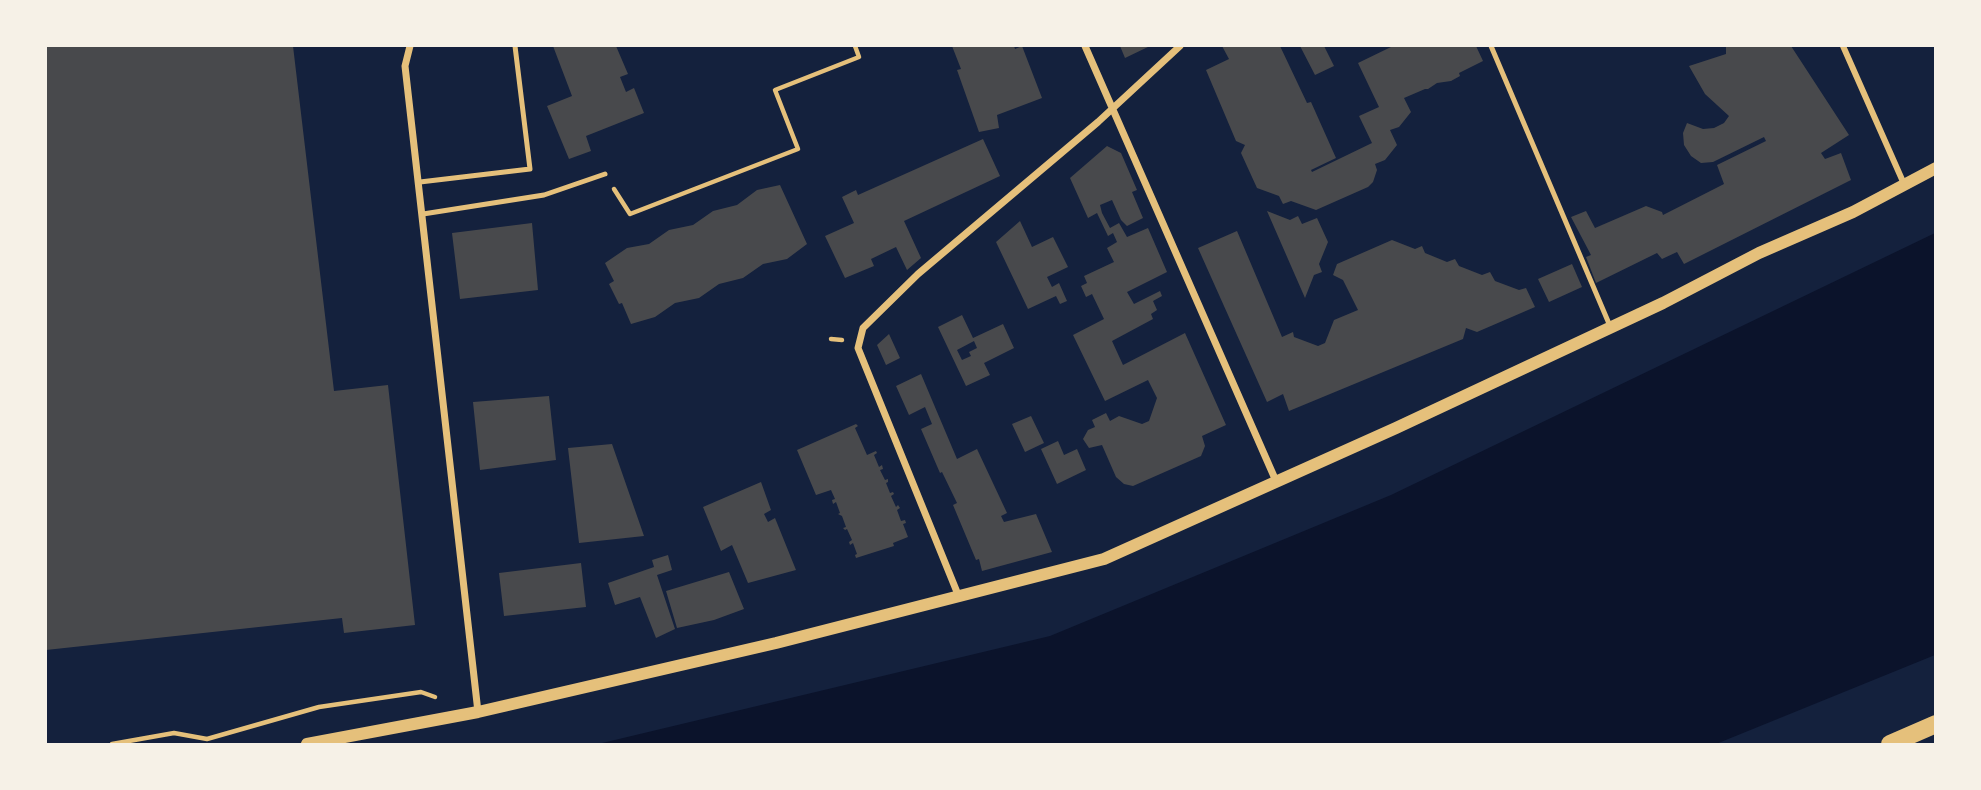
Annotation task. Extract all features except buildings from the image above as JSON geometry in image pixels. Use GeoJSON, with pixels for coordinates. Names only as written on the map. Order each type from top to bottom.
{"type":"FeatureCollection","features":[{"type":"Feature","properties":{"kind":"main road"},"geometry":{"type":"LineString","coordinates":[[1890,744],[1936,724]]}},
{"type":"Feature","properties":{"kind":"street"},"geometry":{"type":"LineString","coordinates":[[410,46],[405,66],[478,712]]}},
{"type":"Feature","properties":{"kind":"street"},"geometry":{"type":"LineString","coordinates":[[1086,46],[1276,481]]}},
{"type":"Feature","properties":{"kind":"street"},"geometry":{"type":"LineString","coordinates":[[959,597],[858,348],[863,328],[918,274],[1113,108],[1180,46]]}},
{"type":"Feature","properties":{"kind":"street"},"geometry":{"type":"LineString","coordinates":[[1843,46],[1905,186]]}},
{"type":"Feature","properties":{"kind":"street"},"geometry":{"type":"LineString","coordinates":[[307,744],[478,712],[776,643],[1104,559],[1611,328],[1759,253],[1853,212],[1936,168]]}},
{"type":"Feature","properties":{"kind":"lane"},"geometry":{"type":"LineString","coordinates":[[419,183],[530,169],[515,46]]}},
{"type":"Feature","properties":{"kind":"lane"},"geometry":{"type":"LineString","coordinates":[[1491,46],[1611,328]]}},
{"type":"Feature","properties":{"kind":"lane"},"geometry":{"type":"LineString","coordinates":[[423,214],[544,195],[604,174]]}},
{"type":"Feature","properties":{"kind":"path"},"geometry":{"type":"LineString","coordinates":[[604,174],[629,214],[798,149],[775,90],[859,57],[855,46]]}},
{"type":"Feature","properties":{"kind":"path"},"geometry":{"type":"LineString","coordinates":[[111,744],[174,733],[206,739],[319,707],[421,692],[478,712]]}},
{"type":"Feature","properties":{"kind":"water"},"geometry":{"type":"Polygon","coordinates":[[[1935,233],[1935,655],[1716,744],[598,744],[1050,636],[1391,495],[1935,233]]]}}]}
